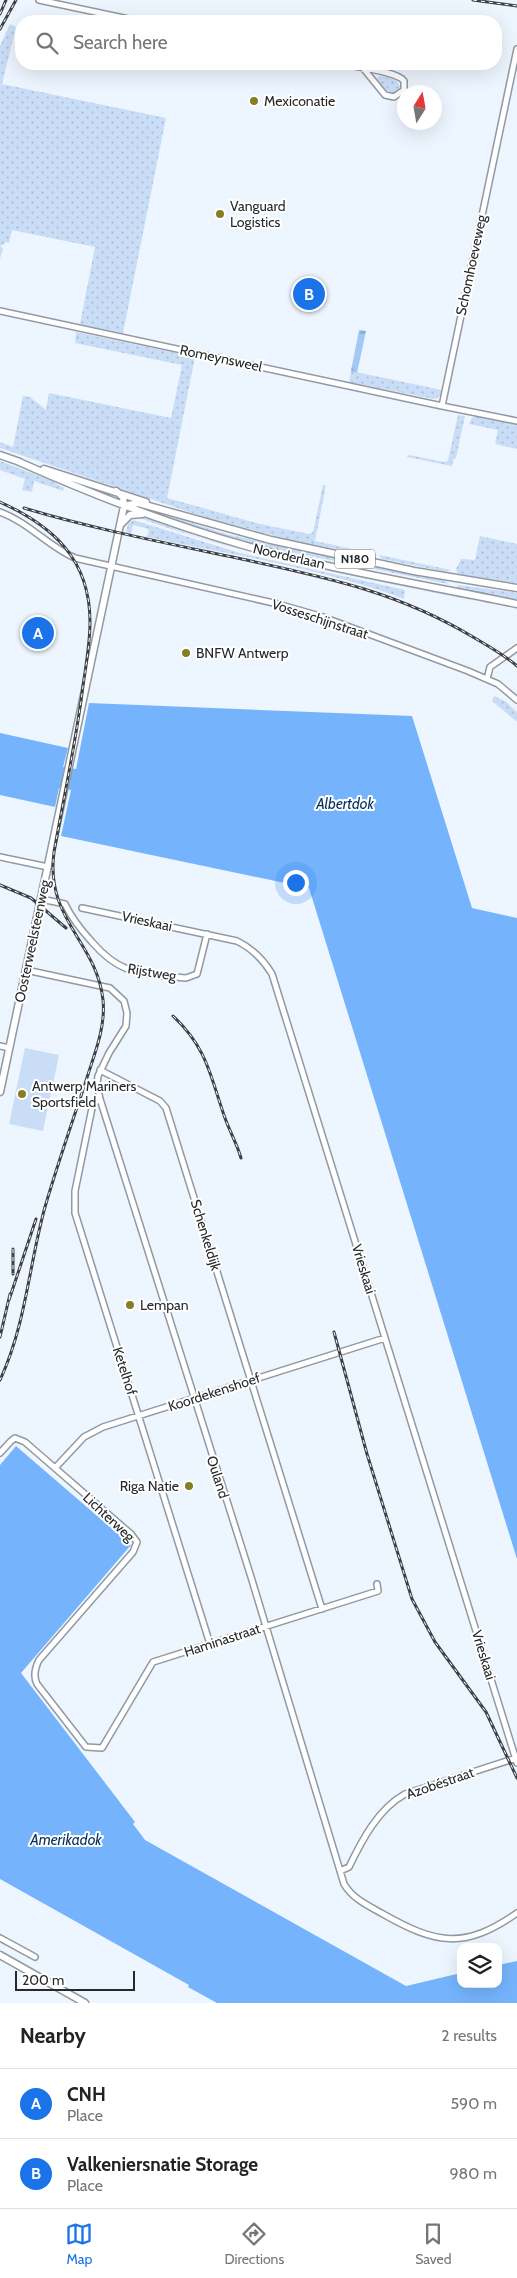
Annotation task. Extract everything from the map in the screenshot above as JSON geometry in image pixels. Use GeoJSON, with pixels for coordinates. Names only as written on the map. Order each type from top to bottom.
{"type":"FeatureCollection","features":[{"type":"Feature","properties":{"kind":"main road","name":"Noorderlaan"},"geometry":{"type":"LineString","coordinates":[[0,455],[116,491],[228,530],[453,578],[517,588]]}},
{"type":"Feature","properties":{"kind":"main road","name":"Noorderlaan"},"geometry":{"type":"LineString","coordinates":[[17,461],[124,506],[236,543],[282,555],[517,604]]}},
{"type":"Feature","properties":{"kind":"main road"},"geometry":{"type":"LineString","coordinates":[[112,566],[124,506],[123,497],[116,491]]}},
{"type":"Feature","properties":{"kind":"main road","name":"Noorderlaan"},"geometry":{"type":"LineString","coordinates":[[124,506],[138,503],[169,511]]}},
{"type":"Feature","properties":{"kind":"main road"},"geometry":{"type":"LineString","coordinates":[[120,525],[126,517],[132,514],[157,518]]}},
{"type":"Feature","properties":{"kind":"main road","name":"Oosterweelsteenweg"},"geometry":{"type":"LineString","coordinates":[[0,1092],[112,566]]}},
{"type":"Feature","properties":{"kind":"main road"},"geometry":{"type":"LineString","coordinates":[[450,590],[453,578]]}},
{"type":"Feature","properties":{"kind":"main road"},"geometry":{"type":"LineString","coordinates":[[0,1954],[85,2003]]}},
{"type":"Feature","properties":{"kind":"street"},"geometry":{"type":"LineString","coordinates":[[39,0],[110,15]]}},
{"type":"Feature","properties":{"kind":"street","name":"Schomhoeveweg"},"geometry":{"type":"LineString","coordinates":[[442,406],[517,49]]}},
{"type":"Feature","properties":{"kind":"street"},"geometry":{"type":"LineString","coordinates":[[365,70],[386,94],[394,97],[404,90],[404,81],[399,76],[372,70]]}},
{"type":"Feature","properties":{"kind":"street","name":"Romeynsweel"},"geometry":{"type":"LineString","coordinates":[[0,311],[442,406]]}},
{"type":"Feature","properties":{"kind":"street"},"geometry":{"type":"LineString","coordinates":[[442,406],[517,421]]}},
{"type":"Feature","properties":{"kind":"street","name":"Vosseschijnstraat"},"geometry":{"type":"LineString","coordinates":[[0,512],[16,518],[49,544],[73,557],[296,609],[454,665],[499,685],[517,700]]}},
{"type":"Feature","properties":{"kind":"street"},"geometry":{"type":"LineString","coordinates":[[487,680],[490,667],[517,649]]}},
{"type":"Feature","properties":{"kind":"street"},"geometry":{"type":"LineString","coordinates":[[0,857],[48,867]]}},
{"type":"Feature","properties":{"kind":"street","name":"Rijstweg"},"geometry":{"type":"LineString","coordinates":[[41,899],[65,904],[75,923],[107,959],[118,966],[134,972],[186,978],[194,977],[197,974],[207,934]]}},
{"type":"Feature","properties":{"kind":"street","name":"Vrieskaai"},"geometry":{"type":"LineString","coordinates":[[82,908],[238,941],[249,947],[266,964],[272,974],[516,1760]]}},
{"type":"Feature","properties":{"kind":"street"},"geometry":{"type":"LineString","coordinates":[[26,970],[110,988],[124,1001],[128,1013],[126,1026],[100,1070]]}},
{"type":"Feature","properties":{"kind":"street"},"geometry":{"type":"LineString","coordinates":[[0,1046],[9,1048]]}},
{"type":"Feature","properties":{"kind":"street","name":"Ouland"},"geometry":{"type":"LineString","coordinates":[[100,1070],[96,1084],[100,1099],[344,1884],[351,1895],[416,1932],[432,1936],[458,1939],[471,1936],[494,1928],[517,1914]]}},
{"type":"Feature","properties":{"kind":"street","name":"Schenkeldijk"},"geometry":{"type":"LineString","coordinates":[[100,1070],[160,1101],[166,1108],[322,1609]]}},
{"type":"Feature","properties":{"kind":"street","name":"Ketelhof"},"geometry":{"type":"LineString","coordinates":[[100,1099],[94,1103],[92,1108],[73,1203],[210,1644]]}},
{"type":"Feature","properties":{"kind":"street","name":"Koordekenshoef"},"geometry":{"type":"LineString","coordinates":[[55,1468],[92,1431],[385,1338]]}},
{"type":"Feature","properties":{"kind":"street","name":"Lichterweg"},"geometry":{"type":"LineString","coordinates":[[0,1453],[10,1440],[20,1439],[131,1534],[137,1542],[133,1552],[39,1660],[35,1672],[37,1684],[82,1743],[91,1749],[102,1748]]}},
{"type":"Feature","properties":{"kind":"street","name":"Haminastraat"},"geometry":{"type":"LineString","coordinates":[[102,1748],[153,1662],[378,1592],[377,1584]]}},
{"type":"Feature","properties":{"kind":"street","name":"Azobéstraat"},"geometry":{"type":"LineString","coordinates":[[340,1871],[349,1867],[358,1848],[391,1802],[405,1794],[516,1760]]}},
{"type":"Feature","properties":{"kind":"street"},"geometry":{"type":"LineString","coordinates":[[0,1938],[35,1957]]}},
{"type":"Feature","properties":{"kind":"shaded area"},"geometry":{"type":"Polygon","coordinates":[[[10,24],[15,26],[2,84],[166,118],[123,333],[80,324],[95,247],[12,230],[9,243],[5,242],[4,245],[1,245],[3,248],[0,259],[0,46],[10,24]]]}},
{"type":"Feature","properties":{"kind":"shaded area"},"geometry":{"type":"Polygon","coordinates":[[[378,77],[396,79],[399,85],[397,85],[397,92],[388,92],[378,80],[378,77]]]}},
{"type":"Feature","properties":{"kind":"shaded area"},"geometry":{"type":"Polygon","coordinates":[[[76,332],[195,357],[167,498],[260,524],[309,534],[313,532],[323,485],[326,485],[315,541],[375,554],[371,556],[287,539],[207,518],[0,448],[0,442],[13,447],[23,396],[30,397],[46,410],[49,393],[171,418],[182,365],[75,343],[76,332]]]}},
{"type":"Feature","properties":{"kind":"shaded area"},"geometry":{"type":"Polygon","coordinates":[[[351,371],[442,390],[441,396],[434,399],[349,382],[351,371]]]}},
{"type":"Feature","properties":{"kind":"shaded area"},"geometry":{"type":"Polygon","coordinates":[[[458,415],[465,416],[456,458],[453,460],[452,466],[407,457],[409,455],[443,462],[448,461],[458,415]]]}},
{"type":"Feature","properties":{"kind":"shaded area"},"geometry":{"type":"Polygon","coordinates":[[[476,416],[517,425],[517,449],[495,444],[498,430],[469,424],[472,418],[476,416]]]}},
{"type":"Feature","properties":{"kind":"shaded area"},"geometry":{"type":"Polygon","coordinates":[[[0,461],[50,480],[64,488],[63,491],[34,481],[32,492],[22,490],[25,479],[0,470],[0,461]]]}},
{"type":"Feature","properties":{"kind":"shaded area"},"geometry":{"type":"Polygon","coordinates":[[[140,506],[226,534],[446,581],[448,584],[261,546],[192,527],[138,507],[140,506]]]}},
{"type":"Feature","properties":{"kind":"shaded area"},"geometry":{"type":"Polygon","coordinates":[[[140,516],[196,537],[139,518],[140,516]]]}},
{"type":"Feature","properties":{"kind":"shaded area"},"geometry":{"type":"Polygon","coordinates":[[[133,520],[240,553],[405,590],[404,599],[373,588],[309,571],[147,537],[149,529],[133,525],[131,534],[126,533],[128,524],[133,520]]]}},
{"type":"Feature","properties":{"kind":"shaded area"},"geometry":{"type":"Polygon","coordinates":[[[480,536],[517,544],[517,583],[458,574],[456,569],[461,559],[475,560],[480,536]]]}},
{"type":"Feature","properties":{"kind":"shaded area"},"geometry":{"type":"Polygon","coordinates":[[[238,549],[262,555],[296,563],[271,558],[238,549]]]}},
{"type":"Feature","properties":{"kind":"shaded area"},"geometry":{"type":"Polygon","coordinates":[[[379,555],[451,570],[447,572],[382,559],[379,555]]]}},
{"type":"Feature","properties":{"kind":"shaded area"},"geometry":{"type":"Polygon","coordinates":[[[296,563],[454,596],[469,597],[471,600],[345,574],[296,563]]]}},
{"type":"Feature","properties":{"kind":"shaded area"},"geometry":{"type":"Polygon","coordinates":[[[458,585],[517,593],[517,600],[457,588],[458,585]]]}},
{"type":"Feature","properties":{"kind":"shaded area"},"geometry":{"type":"Polygon","coordinates":[[[494,696],[505,701],[517,712],[517,722],[492,701],[494,696]]]}},
{"type":"Feature","properties":{"kind":"shaded area"},"geometry":{"type":"Polygon","coordinates":[[[25,1048],[59,1055],[43,1131],[9,1124],[25,1048]]]}},
{"type":"Feature","properties":{"kind":"green space"},"geometry":{"type":"Polygon","coordinates":[[[359,330],[366,331],[357,373],[351,371],[359,330]]]}},
{"type":"Feature","properties":{"kind":"water","name":"Albertdok"},"geometry":{"type":"Polygon","coordinates":[[[89,703],[412,716],[472,908],[517,918],[517,1559],[309,888],[61,836],[71,790],[59,788],[55,807],[0,795],[0,733],[68,748],[63,767],[76,769],[89,703]]]}},
{"type":"Feature","properties":{"kind":"water","name":"Amerikadok"},"geometry":{"type":"Polygon","coordinates":[[[16,1446],[131,1545],[21,1673],[135,1822],[133,1824],[145,1840],[406,1986],[457,1974],[457,1988],[502,1988],[502,1964],[517,1961],[517,2003],[217,2003],[188,1987],[189,1985],[0,1879],[0,1465],[16,1446]]]}},
{"type":"Feature","properties":{"kind":"railway"},"geometry":{"type":"LineString","coordinates":[[0,14],[6,0]]}},
{"type":"Feature","properties":{"kind":"railway"},"geometry":{"type":"LineString","coordinates":[[0,29],[16,0]]}},
{"type":"Feature","properties":{"kind":"railway"},"geometry":{"type":"LineString","coordinates":[[473,0],[517,6]]}},
{"type":"Feature","properties":{"kind":"railway"},"geometry":{"type":"LineString","coordinates":[[0,502],[36,522],[65,547],[83,580],[88,600],[90,622],[88,654],[77,728],[54,852],[53,876],[57,896],[64,913],[92,962],[99,980],[103,1000],[101,1032],[45,1207],[16,1338],[0,1380]]}},
{"type":"Feature","properties":{"kind":"railway"},"geometry":{"type":"LineString","coordinates":[[24,508],[103,529],[300,572],[359,587],[416,608],[444,621],[495,650],[517,666]]}},
{"type":"Feature","properties":{"kind":"railway"},"geometry":{"type":"LineString","coordinates":[[0,885],[31,898],[66,928]]}},
{"type":"Feature","properties":{"kind":"railway"},"geometry":{"type":"LineString","coordinates":[[173,1016],[185,1028],[201,1052],[241,1158]]}},
{"type":"Feature","properties":{"kind":"railway"},"geometry":{"type":"LineString","coordinates":[[9,1300],[36,1219]]}},
{"type":"Feature","properties":{"kind":"railway"},"geometry":{"type":"LineString","coordinates":[[13,1249],[13,1274]]}},
{"type":"Feature","properties":{"kind":"railway"},"geometry":{"type":"LineString","coordinates":[[0,1337],[10,1294]]}},
{"type":"Feature","properties":{"kind":"railway"},"geometry":{"type":"LineString","coordinates":[[334,1332],[367,1454],[412,1599],[435,1642],[486,1712],[517,1778]]}},
{"type":"Feature","properties":{"kind":"place","name":"Mexiconatie"},"geometry":{"type":"Point","coordinates":[254,101]}},
{"type":"Feature","properties":{"kind":"place","name":"Vanguard Logistics"},"geometry":{"type":"Point","coordinates":[220,214]}},
{"type":"Feature","properties":{"kind":"place","name":"Valkeniersnatie Storage"},"geometry":{"type":"Point","coordinates":[309,294]}},
{"type":"Feature","properties":{"kind":"place","name":"CNH"},"geometry":{"type":"Point","coordinates":[38,633]}},
{"type":"Feature","properties":{"kind":"place","name":"BNFW Antwerp"},"geometry":{"type":"Point","coordinates":[186,653]}},
{"type":"Feature","properties":{"kind":"place","name":"Antwerp Mariners Sportsfield"},"geometry":{"type":"Point","coordinates":[22,1094]}},
{"type":"Feature","properties":{"kind":"place","name":"Lempan"},"geometry":{"type":"Point","coordinates":[130,1305]}},
{"type":"Feature","properties":{"kind":"place","name":"Riga Natie"},"geometry":{"type":"Point","coordinates":[189,1486]}}]}
